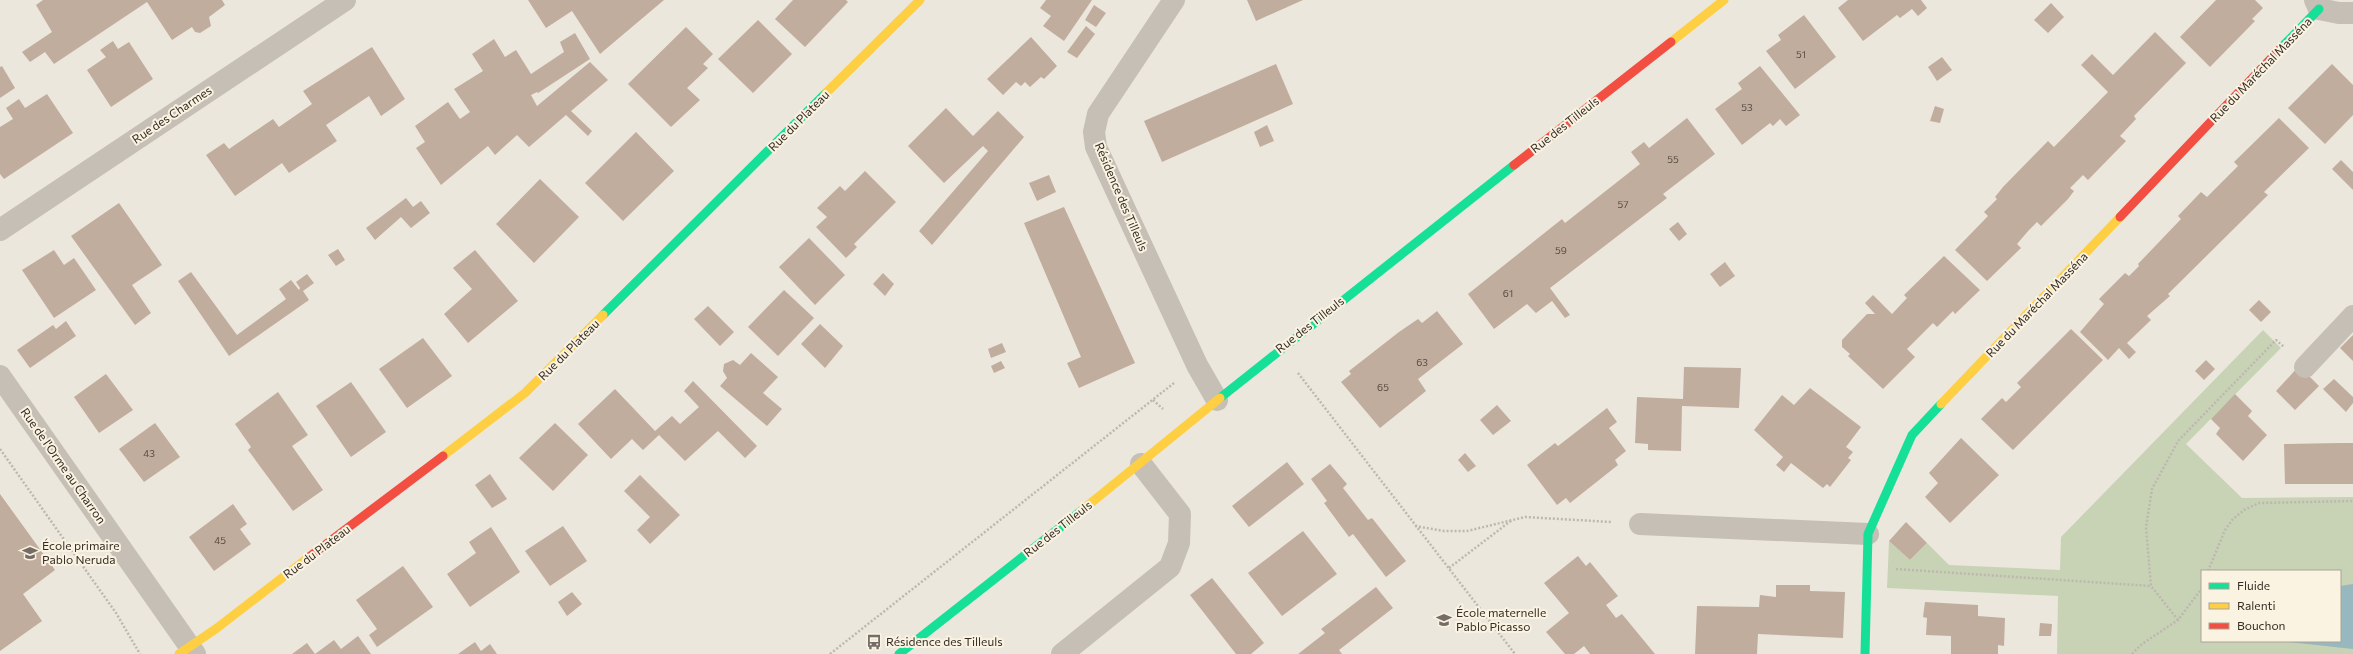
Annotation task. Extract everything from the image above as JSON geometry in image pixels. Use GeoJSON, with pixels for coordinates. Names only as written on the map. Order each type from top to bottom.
{"type":"FeatureCollection","features":[{"type":"Feature","properties":{"kind":"street","name":"Rue des Charmes"},"geometry":{"type":"LineString","coordinates":[[0,230],[345,0]]}},
{"type":"Feature","properties":{"kind":"street","name":"Rue du Plateau"},"geometry":{"type":"LineString","coordinates":[[188,652],[525,393],[920,0]]}},
{"type":"Feature","properties":{"kind":"street","name":"Résidence des Tilleuls"},"geometry":{"type":"LineString","coordinates":[[1174,0],[1098,114],[1094,132],[1096,147],[1197,366],[1217,400]]}},
{"type":"Feature","properties":{"kind":"street","name":"Rue des Tilleuls"},"geometry":{"type":"LineString","coordinates":[[899,654],[1141,464],[1280,349],[1724,0]]}},
{"type":"Feature","properties":{"kind":"street"},"geometry":{"type":"LineString","coordinates":[[2317,4],[2339,13],[2353,13]]}},
{"type":"Feature","properties":{"kind":"street","name":"Rue du Maréchal Masséna"},"geometry":{"type":"LineString","coordinates":[[1865,654],[1868,534],[1912,435],[2317,4]]}},
{"type":"Feature","properties":{"kind":"street"},"geometry":{"type":"LineString","coordinates":[[2305,367],[2353,316]]}},
{"type":"Feature","properties":{"kind":"street","name":"Rue de l'Orme au Charron"},"geometry":{"type":"LineString","coordinates":[[0,376],[188,652]]}},
{"type":"Feature","properties":{"kind":"street"},"geometry":{"type":"LineString","coordinates":[[1062,654],[1170,566],[1179,543],[1180,514],[1141,464]]}},
{"type":"Feature","properties":{"kind":"street"},"geometry":{"type":"LineString","coordinates":[[1640,524],[1868,534]]}},
{"type":"Feature","properties":{"kind":"path"},"geometry":{"type":"LineString","coordinates":[[2178,620],[2151,586],[2146,527],[2152,489],[2178,441],[2276,340],[2305,367]]}},
{"type":"Feature","properties":{"kind":"path"},"geometry":{"type":"LineString","coordinates":[[1280,349],[1414,526],[1449,568],[1515,654]]}},
{"type":"Feature","properties":{"kind":"path"},"geometry":{"type":"LineString","coordinates":[[830,654],[1197,366]]}},
{"type":"Feature","properties":{"kind":"path"},"geometry":{"type":"LineString","coordinates":[[0,449],[116,613],[140,654]]}},
{"type":"Feature","properties":{"kind":"path"},"geometry":{"type":"LineString","coordinates":[[2208,570],[2225,530],[2244,510],[2259,503],[2353,501]]}},
{"type":"Feature","properties":{"kind":"path"},"geometry":{"type":"LineString","coordinates":[[1414,526],[1444,531],[1467,531],[1514,518],[1525,517],[1640,524]]}},
{"type":"Feature","properties":{"kind":"path"},"geometry":{"type":"LineString","coordinates":[[1449,568],[1514,518]]}},
{"type":"Feature","properties":{"kind":"path"},"geometry":{"type":"LineString","coordinates":[[1867,567],[2151,586]]}},
{"type":"Feature","properties":{"kind":"path"},"geometry":{"type":"LineString","coordinates":[[2132,654],[2142,644],[2178,620],[2201,589]]}},
{"type":"Feature","properties":{"kind":"green space"},"geometry":{"type":"Polygon","coordinates":[[[2263,330],[2281,348],[2186,444],[2242,498],[2353,497],[2353,654],[2057,654],[2058,596],[1887,588],[1889,541],[1910,560],[1927,543],[1949,565],[2060,570],[2061,537],[2263,330]]]}},
{"type":"Feature","properties":{"kind":"water"},"geometry":{"type":"Polygon","coordinates":[[[2353,584],[2353,649],[2288,642],[2341,642],[2341,586],[2353,584]]]}},
{"type":"Feature","properties":{"kind":"building"},"geometry":{"type":"Polygon","coordinates":[[[43,0],[222,0],[225,5],[209,17],[211,26],[200,33],[195,32],[192,27],[172,40],[147,2],[54,64],[45,52],[30,62],[22,52],[52,32],[36,5],[43,0]]]}},
{"type":"Feature","properties":{"kind":"building"},"geometry":{"type":"Polygon","coordinates":[[[528,0],[664,0],[600,54],[572,11],[546,28],[528,0]]]}},
{"type":"Feature","properties":{"kind":"building"},"geometry":{"type":"Polygon","coordinates":[[[793,0],[846,0],[848,2],[805,47],[775,19],[793,0]]]}},
{"type":"Feature","properties":{"kind":"building"},"geometry":{"type":"Polygon","coordinates":[[[1046,0],[1092,0],[1064,41],[1043,26],[1051,16],[1040,8],[1046,0]]]}},
{"type":"Feature","properties":{"kind":"building"},"geometry":{"type":"Polygon","coordinates":[[[1247,0],[1303,0],[1256,21],[1247,0]]]}},
{"type":"Feature","properties":{"kind":"building"},"geometry":{"type":"Polygon","coordinates":[[[1848,0],[1921,0],[1927,8],[1918,16],[1912,9],[1900,18],[1897,15],[1863,41],[1838,8],[1848,0]]]}},
{"type":"Feature","properties":{"kind":"building"},"geometry":{"type":"Polygon","coordinates":[[[2216,0],[2255,0],[2263,8],[2252,19],[2255,21],[2210,67],[2180,37],[2216,0]]]}},
{"type":"Feature","properties":{"kind":"building"},"geometry":{"type":"Polygon","coordinates":[[[2051,3],[2064,17],[2048,33],[2034,20],[2051,3]]]}},
{"type":"Feature","properties":{"kind":"building"},"geometry":{"type":"Polygon","coordinates":[[[1094,5],[1106,13],[1096,27],[1085,20],[1094,5]]]}},
{"type":"Feature","properties":{"kind":"building"},"geometry":{"type":"Polygon","coordinates":[[[1804,15],[1836,57],[1795,89],[1766,51],[1781,40],[1778,35],[1804,15]]]}},
{"type":"Feature","properties":{"kind":"building"},"geometry":{"type":"Polygon","coordinates":[[[758,20],[792,54],[753,93],[718,59],[758,20]]]}},
{"type":"Feature","properties":{"kind":"building"},"geometry":{"type":"Polygon","coordinates":[[[1086,26],[1095,34],[1077,58],[1067,52],[1086,26]]]}},
{"type":"Feature","properties":{"kind":"building"},"geometry":{"type":"Polygon","coordinates":[[[686,27],[713,54],[703,64],[708,68],[687,88],[700,100],[671,127],[628,84],[686,27]]]}},
{"type":"Feature","properties":{"kind":"building"},"geometry":{"type":"Polygon","coordinates":[[[2155,32],[2186,63],[2134,116],[2136,119],[2120,136],[2126,141],[2088,180],[2083,175],[2070,188],[2074,191],[2068,199],[2041,226],[2037,222],[2029,230],[2017,244],[2021,248],[1987,281],[1955,250],[1988,216],[1984,212],[1997,199],[1995,197],[2003,187],[2048,141],[2054,147],[2108,92],[2081,65],[2092,54],[2113,75],[2155,32]]]}},
{"type":"Feature","properties":{"kind":"building"},"geometry":{"type":"Polygon","coordinates":[[[575,33],[590,59],[538,93],[537,92],[531,95],[537,106],[590,62],[608,80],[571,111],[592,131],[588,136],[566,115],[529,147],[517,135],[495,155],[488,146],[441,185],[416,148],[425,142],[415,126],[448,102],[460,119],[470,112],[454,89],[483,71],[472,54],[494,39],[505,57],[516,50],[531,74],[564,52],[560,42],[575,33]]]}},
{"type":"Feature","properties":{"kind":"building"},"geometry":{"type":"Polygon","coordinates":[[[1031,37],[1057,66],[1044,79],[1041,77],[1030,87],[1025,82],[1021,86],[1016,82],[1003,95],[987,79],[1031,37]]]}},
{"type":"Feature","properties":{"kind":"building"},"geometry":{"type":"Polygon","coordinates":[[[113,41],[118,49],[129,42],[153,79],[111,107],[87,70],[106,57],[100,50],[113,41]]]}},
{"type":"Feature","properties":{"kind":"building"},"geometry":{"type":"Polygon","coordinates":[[[372,47],[405,99],[381,116],[369,96],[326,125],[337,141],[289,173],[282,163],[235,196],[206,155],[224,143],[229,149],[273,119],[279,127],[312,104],[303,91],[372,47]]]}},
{"type":"Feature","properties":{"kind":"building"},"geometry":{"type":"Polygon","coordinates":[[[1942,57],[1952,70],[1937,81],[1928,67],[1942,57]]]}},
{"type":"Feature","properties":{"kind":"building"},"geometry":{"type":"Polygon","coordinates":[[[1276,64],[1293,104],[1162,162],[1144,121],[1276,64]]]}},
{"type":"Feature","properties":{"kind":"building"},"geometry":{"type":"Polygon","coordinates":[[[2332,64],[2353,85],[2353,115],[2325,144],[2288,108],[2332,64]]]}},
{"type":"Feature","properties":{"kind":"building"},"geometry":{"type":"Polygon","coordinates":[[[2,66],[15,88],[0,98],[0,67],[2,66]]]}},
{"type":"Feature","properties":{"kind":"building"},"geometry":{"type":"Polygon","coordinates":[[[1760,66],[1800,115],[1786,126],[1780,119],[1773,126],[1770,123],[1742,145],[1715,109],[1742,89],[1738,83],[1760,66]]]}},
{"type":"Feature","properties":{"kind":"building"},"geometry":{"type":"Polygon","coordinates":[[[47,94],[73,133],[4,179],[0,174],[0,127],[13,119],[6,108],[19,99],[25,108],[47,94]]]}},
{"type":"Feature","properties":{"kind":"building"},"geometry":{"type":"Polygon","coordinates":[[[1935,106],[1944,109],[1940,123],[1930,121],[1935,106]]]}},
{"type":"Feature","properties":{"kind":"building"},"geometry":{"type":"Polygon","coordinates":[[[946,108],[973,136],[998,111],[1024,137],[932,245],[919,231],[988,151],[983,146],[944,183],[908,146],[946,108]]]}},
{"type":"Feature","properties":{"kind":"building"},"geometry":{"type":"Polygon","coordinates":[[[1687,118],[1715,154],[1663,194],[1667,198],[1550,288],[1570,315],[1565,318],[1552,301],[1536,313],[1527,304],[1494,329],[1468,294],[1562,219],[1565,223],[1640,164],[1631,152],[1644,142],[1649,148],[1687,118]]]}},
{"type":"Feature","properties":{"kind":"building"},"geometry":{"type":"Polygon","coordinates":[[[2279,118],[2309,148],[2264,192],[2268,195],[2168,294],[2170,296],[2147,316],[2151,320],[2127,343],[2136,352],[2129,359],[2119,348],[2108,360],[2080,332],[2104,304],[2099,299],[2125,273],[2129,276],[2139,266],[2138,264],[2181,219],[2178,216],[2201,192],[2207,197],[2238,166],[2234,162],[2279,118]]]}},
{"type":"Feature","properties":{"kind":"building"},"geometry":{"type":"Polygon","coordinates":[[[1267,125],[1274,141],[1260,147],[1254,132],[1267,125]]]}},
{"type":"Feature","properties":{"kind":"building"},"geometry":{"type":"Polygon","coordinates":[[[636,132],[674,171],[623,221],[585,183],[636,132]]]}},
{"type":"Feature","properties":{"kind":"building"},"geometry":{"type":"Polygon","coordinates":[[[2341,160],[2353,172],[2353,190],[2332,169],[2341,160]]]}},
{"type":"Feature","properties":{"kind":"building"},"geometry":{"type":"Polygon","coordinates":[[[865,171],[896,202],[854,244],[857,247],[846,258],[816,227],[827,217],[817,208],[840,186],[845,191],[865,171]]]}},
{"type":"Feature","properties":{"kind":"building"},"geometry":{"type":"Polygon","coordinates":[[[1049,175],[1056,192],[1037,201],[1029,183],[1049,175]]]}},
{"type":"Feature","properties":{"kind":"building"},"geometry":{"type":"Polygon","coordinates":[[[540,179],[579,217],[534,263],[496,224],[540,179]]]}},
{"type":"Feature","properties":{"kind":"building"},"geometry":{"type":"Polygon","coordinates":[[[406,198],[413,207],[421,201],[430,213],[411,228],[401,217],[375,240],[366,228],[406,198]]]}},
{"type":"Feature","properties":{"kind":"building"},"geometry":{"type":"Polygon","coordinates":[[[119,203],[162,265],[132,285],[151,313],[135,325],[71,236],[119,203]]]}},
{"type":"Feature","properties":{"kind":"building"},"geometry":{"type":"Polygon","coordinates":[[[1064,207],[1135,363],[1079,388],[1067,363],[1081,357],[1024,223],[1064,207]]]}},
{"type":"Feature","properties":{"kind":"building"},"geometry":{"type":"Polygon","coordinates":[[[1678,222],[1687,234],[1679,241],[1669,229],[1678,222]]]}},
{"type":"Feature","properties":{"kind":"building"},"geometry":{"type":"Polygon","coordinates":[[[809,238],[845,275],[815,305],[779,267],[809,238]]]}},
{"type":"Feature","properties":{"kind":"building"},"geometry":{"type":"Polygon","coordinates":[[[338,249],[345,260],[336,266],[328,255],[338,249]]]}},
{"type":"Feature","properties":{"kind":"building"},"geometry":{"type":"Polygon","coordinates":[[[54,250],[64,265],[74,258],[96,290],[54,318],[22,270],[54,250]]]}},
{"type":"Feature","properties":{"kind":"building"},"geometry":{"type":"Polygon","coordinates":[[[475,250],[518,301],[468,343],[444,314],[472,289],[453,268],[475,250]]]}},
{"type":"Feature","properties":{"kind":"building"},"geometry":{"type":"Polygon","coordinates":[[[1944,256],[1980,290],[1955,314],[1953,311],[1937,327],[1933,323],[1907,349],[1915,357],[1883,389],[1848,356],[1850,354],[1842,347],[1842,340],[1867,314],[1875,314],[1865,303],[1873,295],[1892,314],[1907,298],[1904,295],[1944,256]]]}},
{"type":"Feature","properties":{"kind":"building"},"geometry":{"type":"Polygon","coordinates":[[[1725,262],[1735,276],[1720,287],[1710,274],[1725,262]]]}},
{"type":"Feature","properties":{"kind":"building"},"geometry":{"type":"Polygon","coordinates":[[[191,272],[237,335],[286,299],[279,289],[291,280],[299,290],[300,288],[296,282],[307,274],[314,283],[303,291],[309,300],[229,356],[178,281],[191,272]]]}},
{"type":"Feature","properties":{"kind":"building"},"geometry":{"type":"Polygon","coordinates":[[[883,273],[894,284],[885,296],[873,284],[883,273]]]}},
{"type":"Feature","properties":{"kind":"building"},"geometry":{"type":"Polygon","coordinates":[[[784,290],[814,318],[778,356],[748,327],[784,290]]]}},
{"type":"Feature","properties":{"kind":"building"},"geometry":{"type":"Polygon","coordinates":[[[2259,300],[2271,312],[2261,322],[2249,310],[2259,300]]]}},
{"type":"Feature","properties":{"kind":"building"},"geometry":{"type":"Polygon","coordinates":[[[708,306],[734,332],[720,346],[694,319],[708,306]]]}},
{"type":"Feature","properties":{"kind":"building"},"geometry":{"type":"Polygon","coordinates":[[[1437,311],[1463,344],[1418,379],[1426,391],[1380,428],[1341,382],[1351,374],[1349,371],[1399,332],[1418,319],[1422,323],[1437,311]]]}},
{"type":"Feature","properties":{"kind":"building"},"geometry":{"type":"Polygon","coordinates":[[[66,321],[76,336],[30,368],[17,350],[53,325],[56,329],[66,321]]]}},
{"type":"Feature","properties":{"kind":"building"},"geometry":{"type":"Polygon","coordinates":[[[820,324],[843,346],[825,368],[801,344],[820,324]]]}},
{"type":"Feature","properties":{"kind":"building"},"geometry":{"type":"Polygon","coordinates":[[[2071,329],[2103,360],[2013,450],[1981,419],[2002,398],[2006,402],[2021,387],[2017,383],[2071,329]]]}},
{"type":"Feature","properties":{"kind":"building"},"geometry":{"type":"Polygon","coordinates":[[[2353,335],[2353,361],[2340,348],[2353,335]]]}},
{"type":"Feature","properties":{"kind":"building"},"geometry":{"type":"Polygon","coordinates":[[[423,338],[452,376],[407,408],[379,369],[423,338]]]}},
{"type":"Feature","properties":{"kind":"building"},"geometry":{"type":"Polygon","coordinates":[[[1002,343],[1006,352],[991,358],[988,349],[1002,343]]]}},
{"type":"Feature","properties":{"kind":"building"},"geometry":{"type":"Polygon","coordinates":[[[751,353],[778,377],[763,393],[782,409],[767,426],[720,386],[727,378],[723,371],[724,364],[733,360],[740,365],[751,353]]]}},
{"type":"Feature","properties":{"kind":"building"},"geometry":{"type":"Polygon","coordinates":[[[2206,360],[2215,369],[2204,380],[2195,371],[2206,360]]]}},
{"type":"Feature","properties":{"kind":"building"},"geometry":{"type":"Polygon","coordinates":[[[1001,361],[1005,368],[994,373],[991,366],[1001,361]]]}},
{"type":"Feature","properties":{"kind":"building"},"geometry":{"type":"Polygon","coordinates":[[[2299,366],[2319,386],[2295,410],[2276,391],[2299,366]]]}},
{"type":"Feature","properties":{"kind":"building"},"geometry":{"type":"Polygon","coordinates":[[[1684,367],[1741,368],[1739,408],[1682,406],[1681,451],[1648,450],[1648,444],[1635,443],[1637,397],[1683,399],[1684,367]]]}},
{"type":"Feature","properties":{"kind":"building"},"geometry":{"type":"Polygon","coordinates":[[[106,374],[133,410],[99,433],[74,397],[106,374]]]}},
{"type":"Feature","properties":{"kind":"building"},"geometry":{"type":"Polygon","coordinates":[[[2334,379],[2353,397],[2353,403],[2346,412],[2323,389],[2334,379]]]}},
{"type":"Feature","properties":{"kind":"building"},"geometry":{"type":"Polygon","coordinates":[[[693,381],[757,446],[745,458],[718,431],[685,461],[659,435],[643,450],[632,439],[611,459],[578,424],[615,389],[655,431],[672,416],[680,424],[699,407],[684,391],[693,381]]]}},
{"type":"Feature","properties":{"kind":"building"},"geometry":{"type":"Polygon","coordinates":[[[351,382],[386,432],[351,457],[316,406],[351,382]]]}},
{"type":"Feature","properties":{"kind":"building"},"geometry":{"type":"Polygon","coordinates":[[[1810,388],[1861,427],[1846,447],[1853,452],[1848,458],[1851,460],[1830,487],[1827,484],[1823,488],[1791,463],[1784,472],[1776,465],[1783,457],[1754,430],[1782,395],[1794,405],[1810,388]]]}},
{"type":"Feature","properties":{"kind":"building"},"geometry":{"type":"Polygon","coordinates":[[[278,392],[308,435],[292,446],[323,490],[293,511],[248,450],[251,447],[235,424],[278,392]]]}},
{"type":"Feature","properties":{"kind":"building"},"geometry":{"type":"Polygon","coordinates":[[[2235,394],[2252,411],[2248,416],[2267,435],[2243,461],[2216,434],[2220,428],[2211,419],[2235,394]]]}},
{"type":"Feature","properties":{"kind":"building"},"geometry":{"type":"Polygon","coordinates":[[[1497,405],[1511,421],[1493,435],[1480,420],[1497,405]]]}},
{"type":"Feature","properties":{"kind":"building"},"geometry":{"type":"Polygon","coordinates":[[[1607,408],[1617,422],[1609,428],[1626,451],[1615,460],[1618,465],[1570,503],[1566,498],[1557,505],[1527,465],[1555,443],[1558,446],[1607,408]]]}},
{"type":"Feature","properties":{"kind":"building"},"geometry":{"type":"Polygon","coordinates":[[[155,423],[180,457],[144,482],[119,449],[155,423]]]}},
{"type":"Feature","properties":{"kind":"building"},"geometry":{"type":"Polygon","coordinates":[[[555,423],[588,455],[553,491],[519,458],[555,423]]]}},
{"type":"Feature","properties":{"kind":"building"},"geometry":{"type":"Polygon","coordinates":[[[1961,438],[1999,475],[1950,523],[1925,497],[1938,483],[1929,473],[1961,438]]]}},
{"type":"Feature","properties":{"kind":"building"},"geometry":{"type":"Polygon","coordinates":[[[2353,443],[2353,484],[2285,484],[2284,444],[2353,443]]]}},
{"type":"Feature","properties":{"kind":"building"},"geometry":{"type":"Polygon","coordinates":[[[1465,453],[1476,466],[1468,472],[1458,460],[1465,453]]]}},
{"type":"Feature","properties":{"kind":"building"},"geometry":{"type":"Polygon","coordinates":[[[1287,462],[1304,484],[1249,527],[1232,506],[1287,462]]]}},
{"type":"Feature","properties":{"kind":"building"},"geometry":{"type":"Polygon","coordinates":[[[1330,464],[1347,484],[1343,488],[1368,520],[1372,518],[1406,561],[1386,577],[1353,534],[1349,537],[1324,503],[1327,501],[1311,479],[1330,464]]]}},
{"type":"Feature","properties":{"kind":"building"},"geometry":{"type":"Polygon","coordinates":[[[490,474],[507,499],[492,508],[475,485],[490,474]]]}},
{"type":"Feature","properties":{"kind":"building"},"geometry":{"type":"Polygon","coordinates":[[[640,475],[680,515],[650,544],[637,530],[650,517],[624,491],[640,475]]]}},
{"type":"Feature","properties":{"kind":"building"},"geometry":{"type":"Polygon","coordinates":[[[0,494],[55,570],[23,594],[42,621],[0,651],[0,494]]]}},
{"type":"Feature","properties":{"kind":"building"},"geometry":{"type":"Polygon","coordinates":[[[233,504],[247,524],[240,529],[251,544],[214,571],[189,537],[233,504]]]}},
{"type":"Feature","properties":{"kind":"building"},"geometry":{"type":"Polygon","coordinates":[[[1906,522],[1927,543],[1910,560],[1889,541],[1906,522]]]}},
{"type":"Feature","properties":{"kind":"building"},"geometry":{"type":"Polygon","coordinates":[[[563,526],[587,561],[550,586],[525,551],[563,526]]]}},
{"type":"Feature","properties":{"kind":"building"},"geometry":{"type":"Polygon","coordinates":[[[491,527],[520,572],[470,607],[447,574],[476,553],[469,542],[491,527]]]}},
{"type":"Feature","properties":{"kind":"building"},"geometry":{"type":"Polygon","coordinates":[[[1303,531],[1337,574],[1282,616],[1248,573],[1303,531]]]}},
{"type":"Feature","properties":{"kind":"building"},"geometry":{"type":"Polygon","coordinates":[[[1578,556],[1586,566],[1590,562],[1618,596],[1606,605],[1616,618],[1622,614],[1655,654],[1590,654],[1584,646],[1574,654],[1565,654],[1546,632],[1569,613],[1544,583],[1578,556]]]}},
{"type":"Feature","properties":{"kind":"building"},"geometry":{"type":"Polygon","coordinates":[[[403,566],[433,607],[377,647],[369,635],[377,629],[356,600],[403,566]]]}},
{"type":"Feature","properties":{"kind":"building"},"geometry":{"type":"Polygon","coordinates":[[[1212,578],[1264,643],[1251,654],[1236,654],[1190,595],[1212,578]]]}},
{"type":"Feature","properties":{"kind":"building"},"geometry":{"type":"Polygon","coordinates":[[[1776,585],[1810,585],[1810,591],[1845,592],[1843,638],[1758,634],[1757,654],[1695,654],[1697,606],[1759,607],[1760,595],[1776,597],[1776,585]]]}},
{"type":"Feature","properties":{"kind":"building"},"geometry":{"type":"Polygon","coordinates":[[[1376,587],[1393,608],[1339,650],[1342,654],[1298,654],[1325,633],[1321,629],[1376,587]]]}},
{"type":"Feature","properties":{"kind":"building"},"geometry":{"type":"Polygon","coordinates":[[[572,592],[582,604],[567,616],[558,602],[572,592]]]}},
{"type":"Feature","properties":{"kind":"building"},"geometry":{"type":"Polygon","coordinates":[[[1925,602],[1978,605],[1978,616],[2005,618],[2004,646],[1998,645],[1998,654],[1951,654],[1951,636],[1926,635],[1927,618],[1923,617],[1925,602]]]}},
{"type":"Feature","properties":{"kind":"building"},"geometry":{"type":"Polygon","coordinates":[[[2040,623],[2052,624],[2051,636],[2039,636],[2040,623]]]}},
{"type":"Feature","properties":{"kind":"building"},"geometry":{"type":"Polygon","coordinates":[[[358,636],[371,654],[315,654],[334,640],[341,649],[358,636]]]}},
{"type":"Feature","properties":{"kind":"building"},"geometry":{"type":"Polygon","coordinates":[[[475,642],[481,651],[490,644],[497,654],[458,654],[475,642]]]}},
{"type":"Feature","properties":{"kind":"building"},"geometry":{"type":"Polygon","coordinates":[[[307,643],[315,654],[292,654],[307,643]]]}},
{"type":"Feature","properties":{"kind":"traffic: fast"},"geometry":{"type":"LineString","coordinates":[[2280,49],[2319,9]]}},
{"type":"Feature","properties":{"kind":"traffic: fast"},"geometry":{"type":"LineString","coordinates":[[603,315],[826,93]]}},
{"type":"Feature","properties":{"kind":"traffic: fast"},"geometry":{"type":"LineString","coordinates":[[1220,398],[1514,165]]}},
{"type":"Feature","properties":{"kind":"traffic: fast"},"geometry":{"type":"LineString","coordinates":[[1865,654],[1868,534],[1912,435],[1941,404]]}},
{"type":"Feature","properties":{"kind":"traffic: fast"},"geometry":{"type":"LineString","coordinates":[[899,654],[1081,511]]}},
{"type":"Feature","properties":{"kind":"traffic: slow"},"geometry":{"type":"LineString","coordinates":[[826,93],[920,0]]}},
{"type":"Feature","properties":{"kind":"traffic: slow"},"geometry":{"type":"LineString","coordinates":[[1671,42],[1724,0]]}},
{"type":"Feature","properties":{"kind":"traffic: slow"},"geometry":{"type":"LineString","coordinates":[[1941,404],[2120,217]]}},
{"type":"Feature","properties":{"kind":"traffic: slow"},"geometry":{"type":"LineString","coordinates":[[443,456],[525,393],[603,315]]}},
{"type":"Feature","properties":{"kind":"traffic: slow"},"geometry":{"type":"LineString","coordinates":[[1081,511],[1220,398]]}},
{"type":"Feature","properties":{"kind":"traffic: slow"},"geometry":{"type":"LineString","coordinates":[[179,654],[217,628],[309,557]]}},
{"type":"Feature","properties":{"kind":"traffic: jam"},"geometry":{"type":"LineString","coordinates":[[1514,165],[1671,42]]}},
{"type":"Feature","properties":{"kind":"traffic: jam"},"geometry":{"type":"LineString","coordinates":[[2120,217],[2280,49]]}},
{"type":"Feature","properties":{"kind":"traffic: jam"},"geometry":{"type":"LineString","coordinates":[[309,557],[443,456]]}},
{"type":"Feature","properties":{"kind":"place","name":"École primaire Pablo Neruda"},"geometry":{"type":"Point","coordinates":[30,553]}},
{"type":"Feature","properties":{"kind":"place","name":"École maternelle Pablo Picasso"},"geometry":{"type":"Point","coordinates":[1444,620]}},
{"type":"Feature","properties":{"kind":"place","name":"Résidence des Tilleuls"},"geometry":{"type":"Point","coordinates":[874,642]}}]}
